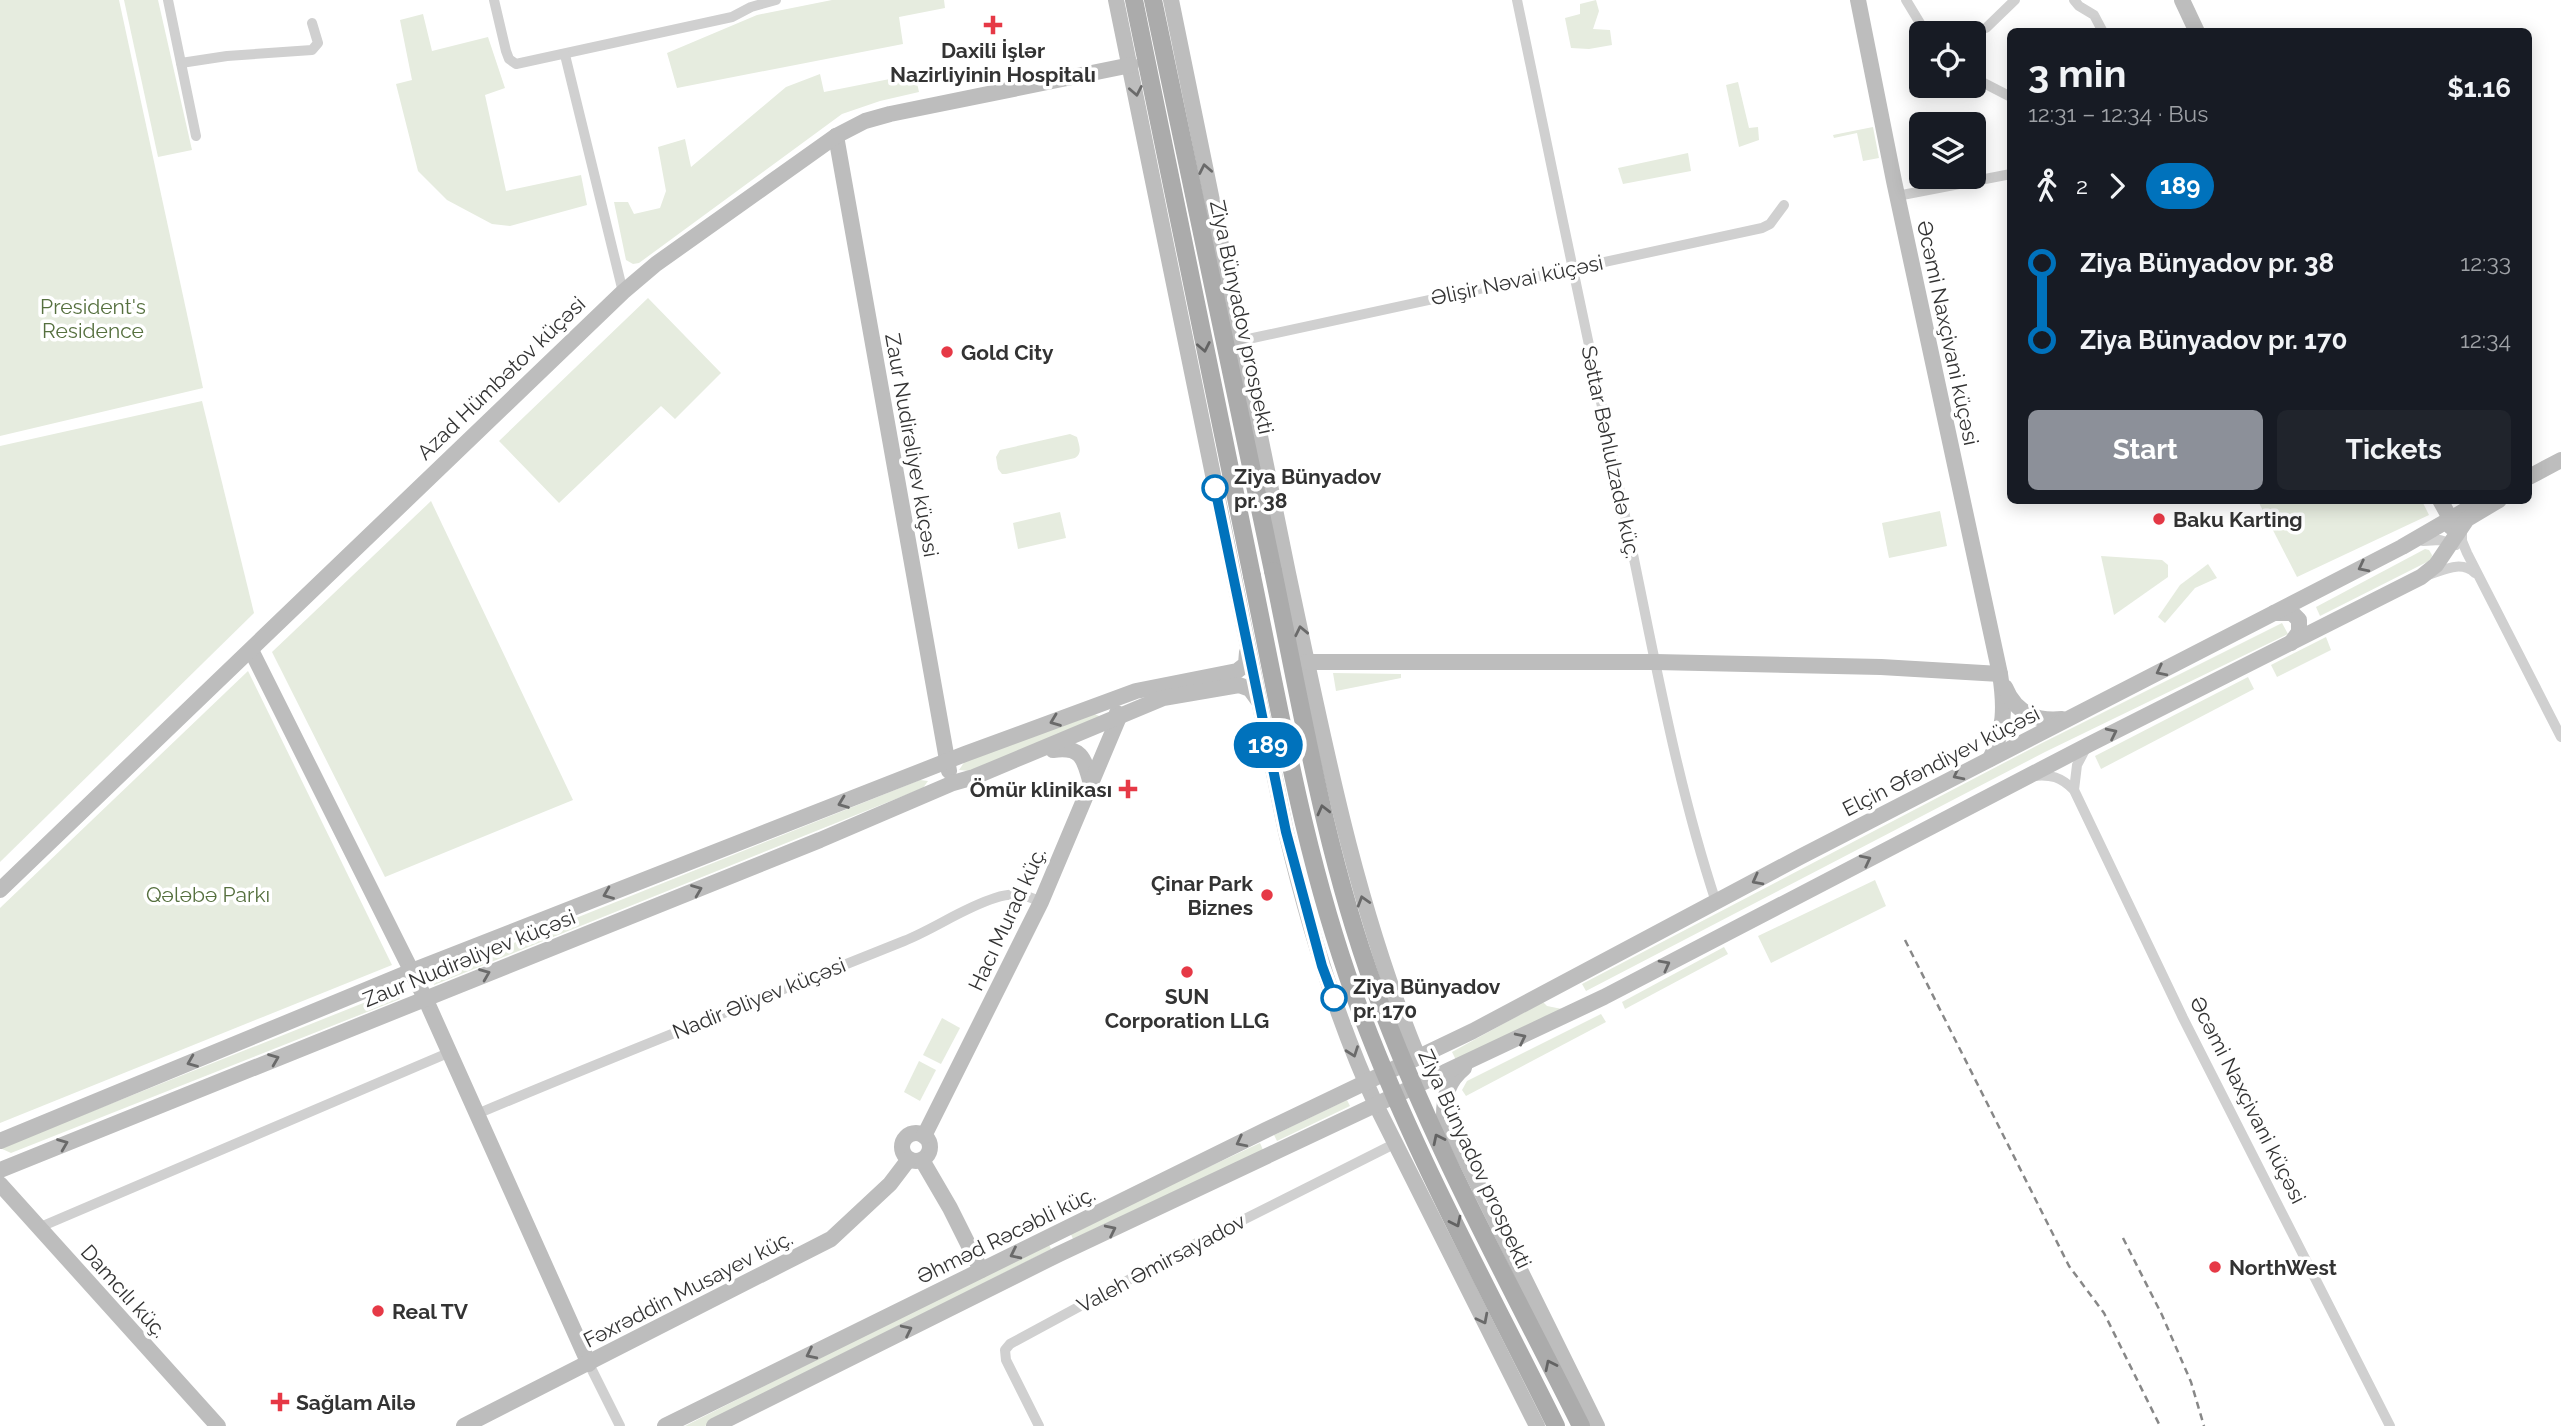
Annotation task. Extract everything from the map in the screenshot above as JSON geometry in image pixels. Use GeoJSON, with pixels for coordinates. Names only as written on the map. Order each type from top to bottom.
{"type":"FeatureCollection","features":[{"type":"Feature","properties":{"kind":"main road","name":"Ziya Bünyadov prospekti"},"geometry":{"type":"LineString","coordinates":[[1134,0],[1241,529],[1314,865],[1353,992],[1410,1130],[1556,1426]]}},
{"type":"Feature","properties":{"kind":"main road","name":"Ziya Bünyadov prospekti"},"geometry":{"type":"LineString","coordinates":[[1153,0],[1321,803],[1351,915],[1373,986],[1429,1121],[1581,1426]]}},
{"type":"Feature","properties":{"kind":"street"},"geometry":{"type":"LineString","coordinates":[[167,0],[195,136]]}},
{"type":"Feature","properties":{"kind":"street"},"geometry":{"type":"LineString","coordinates":[[494,0],[506,51],[509,59],[516,64],[732,17],[751,7],[776,0]]}},
{"type":"Feature","properties":{"kind":"street"},"geometry":{"type":"LineString","coordinates":[[1116,0],[1258,700],[1295,869],[1322,966],[1365,1082],[1537,1426]]}},
{"type":"Feature","properties":{"kind":"street","name":"Ziya Bünyadov prospekti"},"geometry":{"type":"LineString","coordinates":[[1171,0],[1239,341],[1340,811],[1374,938],[1418,1057]]}},
{"type":"Feature","properties":{"kind":"street","name":"Səttar Bəhlulzadə küç."},"geometry":{"type":"LineString","coordinates":[[1517,0],[1571,269],[1656,662],[1698,846],[1716,902]]}},
{"type":"Feature","properties":{"kind":"street","name":"Əcəmi Naxçivani küçəsi"},"geometry":{"type":"LineString","coordinates":[[1858,0],[1897,196],[2000,674]]}},
{"type":"Feature","properties":{"kind":"street"},"geometry":{"type":"LineString","coordinates":[[1906,0],[1919,21]]}},
{"type":"Feature","properties":{"kind":"street"},"geometry":{"type":"LineString","coordinates":[[1986,28],[2015,0]]}},
{"type":"Feature","properties":{"kind":"street"},"geometry":{"type":"LineString","coordinates":[[2074,0],[2094,15],[2102,28]]}},
{"type":"Feature","properties":{"kind":"street"},"geometry":{"type":"LineString","coordinates":[[2182,0],[2195,28]]}},
{"type":"Feature","properties":{"kind":"street"},"geometry":{"type":"LineString","coordinates":[[181,63],[227,56],[312,50],[318,43],[312,23]]}},
{"type":"Feature","properties":{"kind":"street"},"geometry":{"type":"LineString","coordinates":[[565,55],[622,292]]}},
{"type":"Feature","properties":{"kind":"street","name":"Azad Hümbətov küçəsi"},"geometry":{"type":"LineString","coordinates":[[0,890],[457,449],[622,292],[656,264],[836,136],[865,121],[1131,65]]}},
{"type":"Feature","properties":{"kind":"street"},"geometry":{"type":"LineString","coordinates":[[1986,84],[2007,95]]}},
{"type":"Feature","properties":{"kind":"street","name":"Zaur Nudirəliyev küçəsi"},"geometry":{"type":"LineString","coordinates":[[836,136],[947,762],[953,783]]}},
{"type":"Feature","properties":{"kind":"street"},"geometry":{"type":"LineString","coordinates":[[1897,196],[2007,175]]}},
{"type":"Feature","properties":{"kind":"street","name":"Əlişir Nəvai küçəsi"},"geometry":{"type":"LineString","coordinates":[[1239,341],[1766,227],[1784,205]]}},
{"type":"Feature","properties":{"kind":"street"},"geometry":{"type":"LineString","coordinates":[[1198,217],[1239,341],[1263,527]]}},
{"type":"Feature","properties":{"kind":"street"},"geometry":{"type":"LineString","coordinates":[[1179,222],[1188,349],[1241,529]]}},
{"type":"Feature","properties":{"kind":"street"},"geometry":{"type":"LineString","coordinates":[[2532,475],[2561,460]]}},
{"type":"Feature","properties":{"kind":"street"},"geometry":{"type":"LineString","coordinates":[[2532,484],[2561,469]]}},
{"type":"Feature","properties":{"kind":"street"},"geometry":{"type":"LineString","coordinates":[[2423,537],[2436,521],[2439,504]]}},
{"type":"Feature","properties":{"kind":"street"},"geometry":{"type":"LineString","coordinates":[[2443,504],[2457,520],[2470,559],[2561,737]]}},
{"type":"Feature","properties":{"kind":"street","name":"Elçin Əfəndiyev küçəsi"},"geometry":{"type":"LineString","coordinates":[[2457,520],[2478,504]]}},
{"type":"Feature","properties":{"kind":"street","name":"Elçin Əfəndiyev küçəsi"},"geometry":{"type":"LineString","coordinates":[[1365,1082],[1580,974],[2402,547],[2492,504]]}},
{"type":"Feature","properties":{"kind":"street"},"geometry":{"type":"LineString","coordinates":[[2421,578],[2432,569],[2450,543],[2457,520]]}},
{"type":"Feature","properties":{"kind":"street"},"geometry":{"type":"LineString","coordinates":[[2423,537],[2450,543],[2470,559]]}},
{"type":"Feature","properties":{"kind":"street"},"geometry":{"type":"LineString","coordinates":[[2423,537],[2437,546],[2440,559]]}},
{"type":"Feature","properties":{"kind":"street"},"geometry":{"type":"LineString","coordinates":[[1482,1057],[1604,997],[2088,745],[2421,578],[2460,566],[2472,570],[2481,580]]}},
{"type":"Feature","properties":{"kind":"street"},"geometry":{"type":"LineString","coordinates":[[2274,613],[2291,613],[2299,620],[2300,632],[2289,645]]}},
{"type":"Feature","properties":{"kind":"street"},"geometry":{"type":"LineString","coordinates":[[251,650],[425,998],[589,1364],[620,1426]]}},
{"type":"Feature","properties":{"kind":"street","name":"Zaur Nudirəliyev küçəsi"},"geometry":{"type":"LineString","coordinates":[[0,1141],[412,971],[1096,705],[1144,690],[1237,671],[1246,664],[1248,650]]}},
{"type":"Feature","properties":{"kind":"street"},"geometry":{"type":"LineString","coordinates":[[1307,662],[1656,662],[1881,667],[2000,674]]}},
{"type":"Feature","properties":{"kind":"street"},"geometry":{"type":"LineString","coordinates":[[2000,674],[2008,695],[2021,710],[2041,720],[2074,716]]}},
{"type":"Feature","properties":{"kind":"street"},"geometry":{"type":"LineString","coordinates":[[1990,759],[2003,725],[2004,700],[2000,674]]}},
{"type":"Feature","properties":{"kind":"street","name":"Zaur Nudirəliyev küçəsi"},"geometry":{"type":"LineString","coordinates":[[0,1170],[820,840],[953,783],[1119,717],[1147,702],[1230,686],[1245,686],[1258,700]]}},
{"type":"Feature","properties":{"kind":"street"},"geometry":{"type":"LineString","coordinates":[[1096,705],[1111,706],[1119,717]]}},
{"type":"Feature","properties":{"kind":"street","name":"Hacı Murad küç."},"geometry":{"type":"LineString","coordinates":[[924,1136],[1041,902],[1119,717]]}},
{"type":"Feature","properties":{"kind":"street"},"geometry":{"type":"LineString","coordinates":[[2074,790],[2077,765],[2088,745]]}},
{"type":"Feature","properties":{"kind":"street"},"geometry":{"type":"LineString","coordinates":[[1035,752],[1063,748],[1075,750],[1083,758],[1091,783]]}},
{"type":"Feature","properties":{"kind":"street"},"geometry":{"type":"LineString","coordinates":[[2026,777],[2050,775],[2060,778],[2074,790]]}},
{"type":"Feature","properties":{"kind":"street","name":"Əcəmi Naxçivani küçəsi"},"geometry":{"type":"LineString","coordinates":[[2074,790],[2183,1018],[2390,1426]]}},
{"type":"Feature","properties":{"kind":"street","name":"Nadir Əliyev küçəsi"},"geometry":{"type":"LineString","coordinates":[[477,1114],[923,933],[996,897],[1016,893],[1041,902]]}},
{"type":"Feature","properties":{"kind":"street"},"geometry":{"type":"LineString","coordinates":[[1322,966],[1338,983],[1346,986],[1361,983],[1372,973],[1375,965],[1374,938]]}},
{"type":"Feature","properties":{"kind":"street"},"geometry":{"type":"LineString","coordinates":[[1580,974],[1572,988],[1576,998],[1589,1002],[1604,997]]}},
{"type":"Feature","properties":{"kind":"street"},"geometry":{"type":"LineString","coordinates":[[37,1228],[449,1053]]}},
{"type":"Feature","properties":{"kind":"street","name":"Ziya Bünyadov prospekti"},"geometry":{"type":"LineString","coordinates":[[1482,1057],[1458,1073],[1449,1085],[1444,1100],[1444,1116],[1597,1426]]}},
{"type":"Feature","properties":{"kind":"street","name":"Əhməd Rəcəbli küç."},"geometry":{"type":"LineString","coordinates":[[714,1426],[1059,1254],[1482,1057]]}},
{"type":"Feature","properties":{"kind":"street","name":"Əhməd Rəcəbli küç."},"geometry":{"type":"LineString","coordinates":[[665,1426],[1365,1082]]}},
{"type":"Feature","properties":{"kind":"street"},"geometry":{"type":"LineString","coordinates":[[1266,1130],[1276,1151]]}},
{"type":"Feature","properties":{"kind":"street"},"geometry":{"type":"LineString","coordinates":[[915,1160],[930,1148],[924,1136],[915,1133],[904,1139],[903,1152],[915,1160],[950,1208],[981,1270]]}},
{"type":"Feature","properties":{"kind":"street","name":"Valeh Əmirsayadov"},"geometry":{"type":"LineString","coordinates":[[1039,1426],[1006,1360],[1005,1350],[1010,1344],[1205,1238],[1394,1144]]}},
{"type":"Feature","properties":{"kind":"street","name":"Fəxrəddin Musayev küç."},"geometry":{"type":"LineString","coordinates":[[464,1426],[831,1239],[915,1160]]}},
{"type":"Feature","properties":{"kind":"street"},"geometry":{"type":"LineString","coordinates":[[1432,1219],[1429,1191],[1439,1178],[1460,1175],[1479,1191]]}},
{"type":"Feature","properties":{"kind":"street","name":"Damcılı küç."},"geometry":{"type":"LineString","coordinates":[[0,1184],[218,1426]]}},
{"type":"Feature","properties":{"kind":"street"},"geometry":{"type":"LineString","coordinates":[[1051,1236],[1059,1254]]}},
{"type":"Feature","properties":{"kind":"green space","name":"President's Residence"},"geometry":{"type":"Polygon","coordinates":[[[0,0],[119,0],[203,388],[0,436],[0,0]]]}},
{"type":"Feature","properties":{"kind":"green space"},"geometry":{"type":"Polygon","coordinates":[[[124,0],[158,0],[192,150],[158,157],[124,0]]]}},
{"type":"Feature","properties":{"kind":"green space"},"geometry":{"type":"Polygon","coordinates":[[[832,0],[944,0],[945,8],[899,17],[903,44],[677,88],[667,53],[757,15],[832,0]]]}},
{"type":"Feature","properties":{"kind":"green space"},"geometry":{"type":"Polygon","coordinates":[[[1596,0],[1599,11],[1593,29],[1610,30],[1612,45],[1589,49],[1571,48],[1565,18],[1580,14],[1580,4],[1596,0]]]}},
{"type":"Feature","properties":{"kind":"green space"},"geometry":{"type":"Polygon","coordinates":[[[423,14],[432,51],[488,37],[505,88],[485,95],[506,191],[581,175],[587,205],[510,226],[492,224],[447,200],[418,171],[396,84],[412,80],[400,20],[423,14]]]}},
{"type":"Feature","properties":{"kind":"green space"},"geometry":{"type":"Polygon","coordinates":[[[820,74],[824,92],[915,74],[919,92],[842,114],[639,263],[633,264],[626,260],[614,202],[628,202],[634,214],[660,208],[666,191],[658,147],[685,139],[691,167],[786,87],[820,74]]]}},
{"type":"Feature","properties":{"kind":"green space"},"geometry":{"type":"Polygon","coordinates":[[[1738,82],[1749,128],[1758,127],[1759,140],[1739,147],[1726,85],[1738,82]]]}},
{"type":"Feature","properties":{"kind":"green space"},"geometry":{"type":"Polygon","coordinates":[[[1873,127],[1879,158],[1863,161],[1857,133],[1834,138],[1833,135],[1873,127]]]}},
{"type":"Feature","properties":{"kind":"green space"},"geometry":{"type":"Polygon","coordinates":[[[1688,153],[1691,171],[1623,184],[1618,168],[1688,153]]]}},
{"type":"Feature","properties":{"kind":"green space"},"geometry":{"type":"Polygon","coordinates":[[[648,298],[721,373],[675,419],[661,406],[559,503],[499,441],[648,298]]]}},
{"type":"Feature","properties":{"kind":"green space"},"geometry":{"type":"Polygon","coordinates":[[[202,401],[254,613],[0,862],[0,446],[202,401]]]}},
{"type":"Feature","properties":{"kind":"green space"},"geometry":{"type":"Polygon","coordinates":[[[1070,434],[1077,437],[1079,446],[1079,454],[1075,458],[1006,474],[1002,474],[998,469],[996,457],[1000,450],[1070,434]]]}},
{"type":"Feature","properties":{"kind":"green space"},"geometry":{"type":"Polygon","coordinates":[[[431,501],[573,800],[385,877],[272,652],[431,501]]]}},
{"type":"Feature","properties":{"kind":"green space"},"geometry":{"type":"Polygon","coordinates":[[[2260,504],[2424,504],[2429,515],[2297,577],[2260,504]]]}},
{"type":"Feature","properties":{"kind":"green space"},"geometry":{"type":"Polygon","coordinates":[[[1940,511],[1947,546],[1889,558],[1882,523],[1940,511]]]}},
{"type":"Feature","properties":{"kind":"green space"},"geometry":{"type":"Polygon","coordinates":[[[1060,512],[1066,538],[1018,549],[1013,523],[1060,512]]]}},
{"type":"Feature","properties":{"kind":"green space"},"geometry":{"type":"Polygon","coordinates":[[[2425,549],[2432,555],[2431,560],[2320,616],[2316,607],[2425,549]]]}},
{"type":"Feature","properties":{"kind":"green space"},"geometry":{"type":"Polygon","coordinates":[[[2101,556],[2162,560],[2168,565],[2168,577],[2114,615],[2101,556]]]}},
{"type":"Feature","properties":{"kind":"green space"},"geometry":{"type":"Polygon","coordinates":[[[2208,564],[2217,578],[2195,588],[2165,623],[2158,617],[2180,585],[2208,564]]]}},
{"type":"Feature","properties":{"kind":"green space"},"geometry":{"type":"Polygon","coordinates":[[[2282,623],[2288,634],[2045,752],[1586,991],[1582,984],[2040,744],[2282,623]]]}},
{"type":"Feature","properties":{"kind":"green space"},"geometry":{"type":"Polygon","coordinates":[[[2326,637],[2331,650],[2277,677],[2271,665],[2326,637]]]}},
{"type":"Feature","properties":{"kind":"green space","name":"Qələbə Parkı"},"geometry":{"type":"Polygon","coordinates":[[[248,671],[392,965],[0,1123],[0,908],[248,671]]]}},
{"type":"Feature","properties":{"kind":"green space"},"geometry":{"type":"Polygon","coordinates":[[[1333,673],[1401,674],[1401,678],[1336,691],[1333,673]]]}},
{"type":"Feature","properties":{"kind":"green space"},"geometry":{"type":"Polygon","coordinates":[[[2248,677],[2254,689],[2101,769],[2095,756],[2248,677]]]}},
{"type":"Feature","properties":{"kind":"green space"},"geometry":{"type":"Polygon","coordinates":[[[1092,713],[1106,719],[969,771],[959,770],[965,761],[1092,713]]]}},
{"type":"Feature","properties":{"kind":"green space"},"geometry":{"type":"Polygon","coordinates":[[[920,780],[928,781],[923,788],[434,985],[431,976],[920,780]]]}},
{"type":"Feature","properties":{"kind":"green space"},"geometry":{"type":"Polygon","coordinates":[[[1875,880],[1886,906],[1771,963],[1758,936],[1875,880]]]}},
{"type":"Feature","properties":{"kind":"green space"},"geometry":{"type":"Polygon","coordinates":[[[1724,947],[1728,954],[1625,1009],[1622,1002],[1724,947]]]}},
{"type":"Feature","properties":{"kind":"green space"},"geometry":{"type":"Polygon","coordinates":[[[396,990],[400,999],[11,1153],[0,1148],[396,990]]]}},
{"type":"Feature","properties":{"kind":"green space"},"geometry":{"type":"Polygon","coordinates":[[[1543,1002],[1547,1006],[1562,1009],[1456,1060],[1452,1052],[1543,1002]]]}},
{"type":"Feature","properties":{"kind":"green space"},"geometry":{"type":"Polygon","coordinates":[[[1601,1014],[1606,1022],[1466,1096],[1462,1090],[1467,1081],[1601,1014]]]}},
{"type":"Feature","properties":{"kind":"green space"},"geometry":{"type":"Polygon","coordinates":[[[942,1018],[960,1028],[941,1064],[923,1055],[942,1018]]]}},
{"type":"Feature","properties":{"kind":"green space"},"geometry":{"type":"Polygon","coordinates":[[[919,1061],[936,1070],[920,1101],[904,1092],[919,1061]]]}},
{"type":"Feature","properties":{"kind":"green space"},"geometry":{"type":"Polygon","coordinates":[[[1347,1100],[1350,1106],[1277,1141],[1274,1135],[1347,1100]]]}},
{"type":"Feature","properties":{"kind":"green space"},"geometry":{"type":"Polygon","coordinates":[[[1260,1143],[1263,1150],[1073,1239],[1070,1232],[1260,1143]]]}},
{"type":"Feature","properties":{"kind":"green space"},"geometry":{"type":"Polygon","coordinates":[[[1048,1242],[1051,1249],[705,1426],[685,1426],[1048,1242]]]}},
{"type":"Feature","properties":{"kind":"railway"},"geometry":{"type":"LineString","coordinates":[[1905,940],[2069,1266],[2104,1313],[2160,1426]]}},
{"type":"Feature","properties":{"kind":"railway"},"geometry":{"type":"LineString","coordinates":[[2123,1238],[2162,1315],[2191,1382],[2204,1426]]}},
{"type":"Feature","properties":{"kind":"bus line","name":"189"},"geometry":{"type":"LineString","coordinates":[[1215,488],[1286,832],[1322,966],[1334,998]]}},
{"type":"Feature","properties":{"kind":"place","name":"Daxili İşlər Nazirliyinin Hospitalı"},"geometry":{"type":"Point","coordinates":[993,25]}},
{"type":"Feature","properties":{"kind":"place","name":"Gold City"},"geometry":{"type":"Point","coordinates":[947,352]}},
{"type":"Feature","properties":{"kind":"place","name":"Ziya Bünyadov pr. 38"},"geometry":{"type":"Point","coordinates":[1215,488]}},
{"type":"Feature","properties":{"kind":"place","name":"Baku Karting"},"geometry":{"type":"Point","coordinates":[2159,519]}},
{"type":"Feature","properties":{"kind":"place","name":"Ömür klinikası"},"geometry":{"type":"Point","coordinates":[1128,789]}},
{"type":"Feature","properties":{"kind":"place","name":"Çinar Park Biznes"},"geometry":{"type":"Point","coordinates":[1267,895]}},
{"type":"Feature","properties":{"kind":"place","name":"SUN Corporation LLG"},"geometry":{"type":"Point","coordinates":[1187,972]}},
{"type":"Feature","properties":{"kind":"place","name":"Ziya Bünyadov pr. 170"},"geometry":{"type":"Point","coordinates":[1334,998]}},
{"type":"Feature","properties":{"kind":"place","name":"NorthWest"},"geometry":{"type":"Point","coordinates":[2215,1267]}},
{"type":"Feature","properties":{"kind":"place","name":"Real TV"},"geometry":{"type":"Point","coordinates":[378,1311]}},
{"type":"Feature","properties":{"kind":"place","name":"Sağlam Ailə"},"geometry":{"type":"Point","coordinates":[280,1402]}}]}
